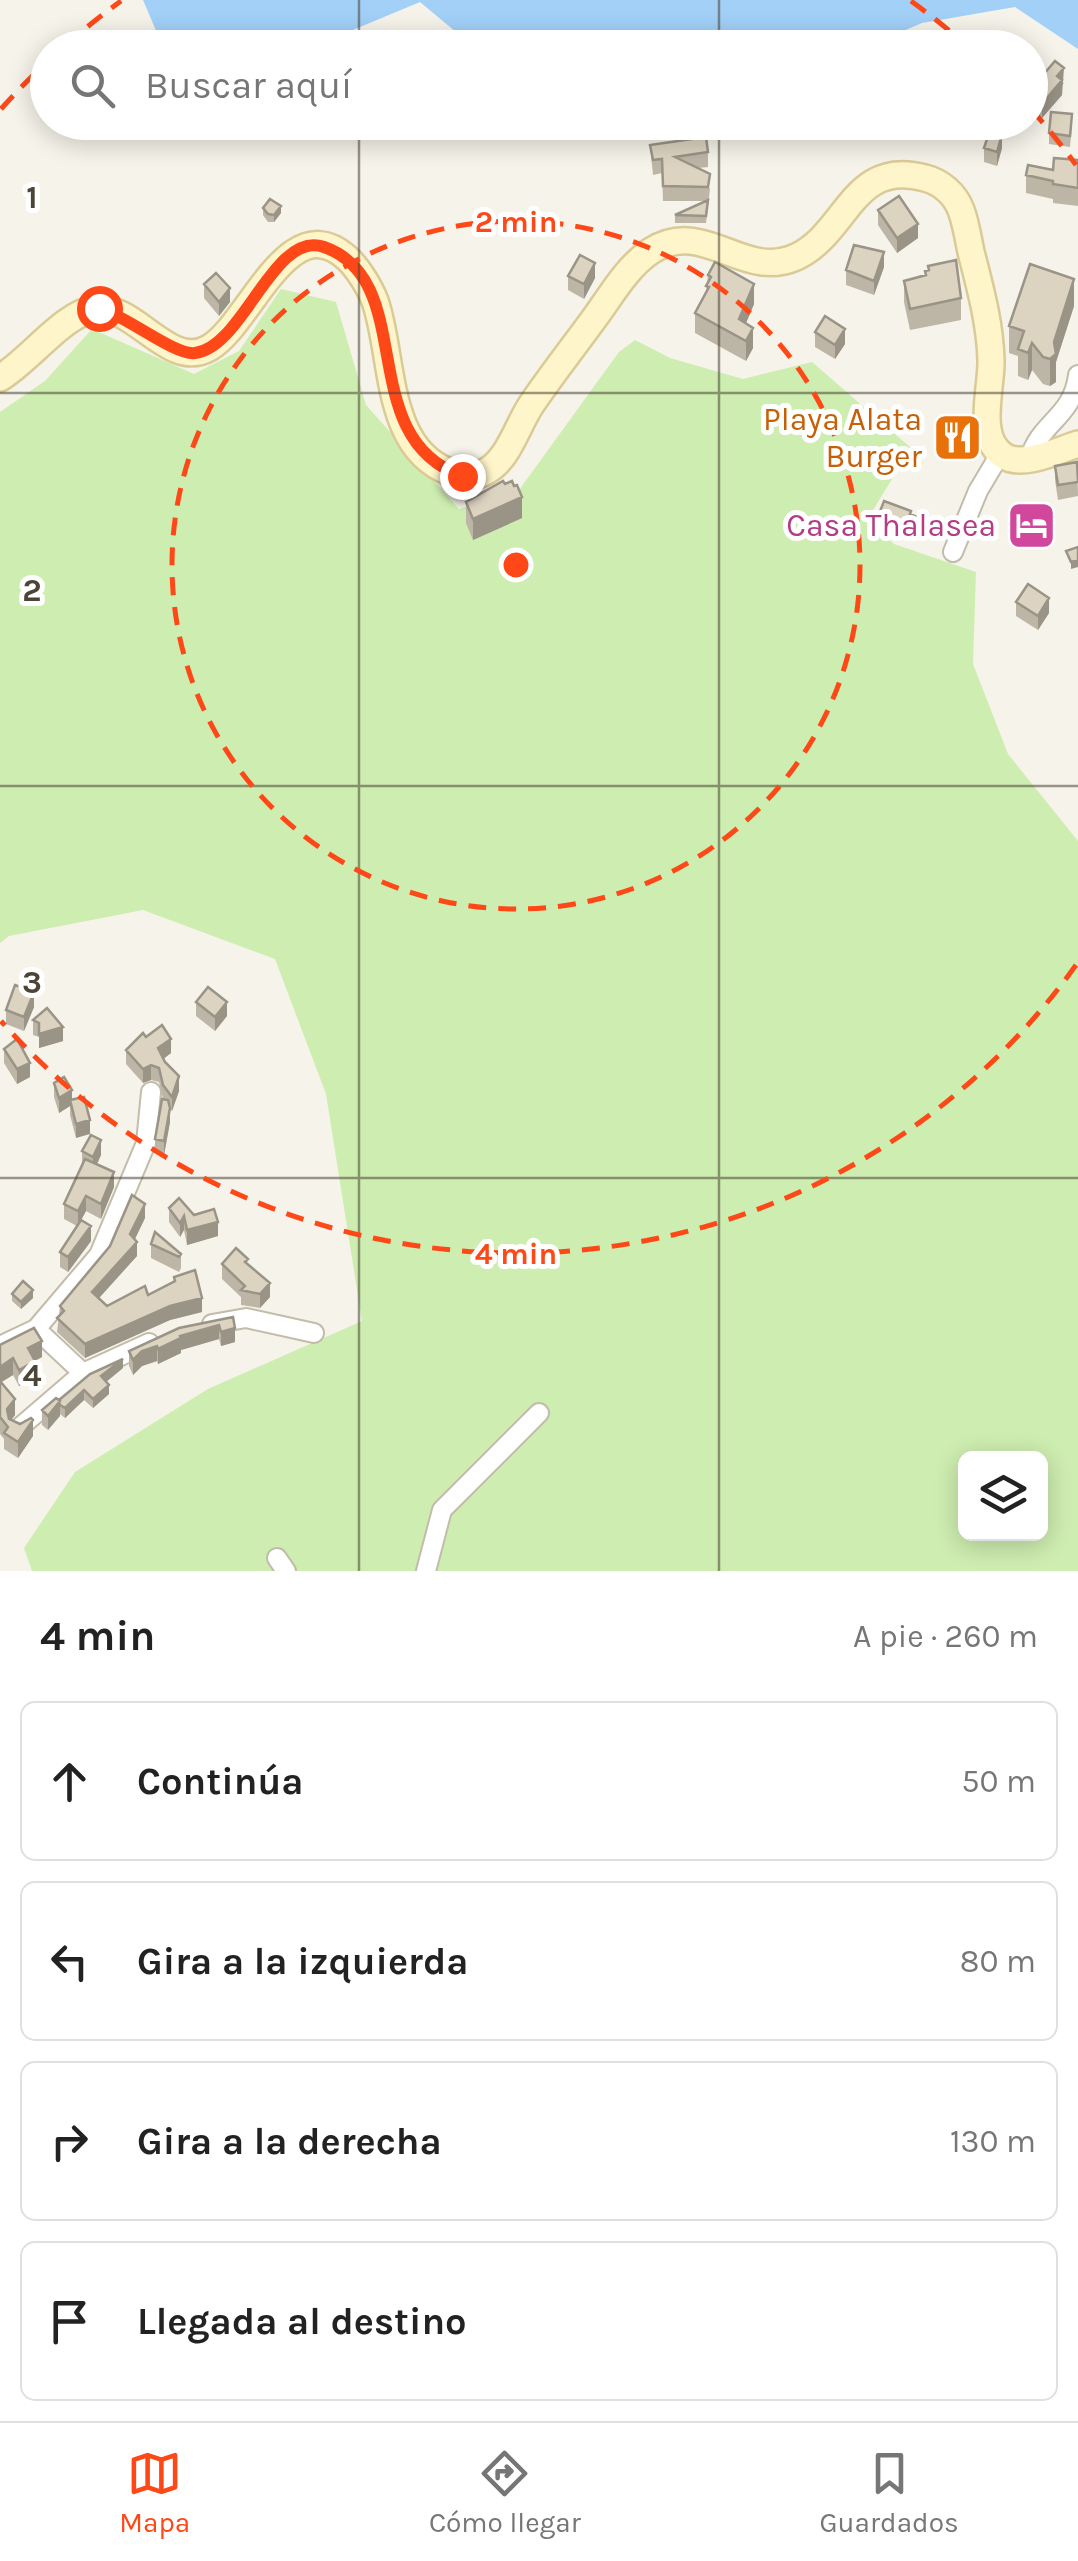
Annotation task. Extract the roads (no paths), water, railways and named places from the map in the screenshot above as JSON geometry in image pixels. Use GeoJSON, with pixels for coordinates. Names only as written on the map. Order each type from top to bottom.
{"type":"FeatureCollection","features":[{"type":"Feature","properties":{"kind":"street"},"geometry":{"type":"LineString","coordinates":[[0,378],[78,313],[99,308],[118,313],[175,349],[193,354],[212,347],[283,261],[302,247],[320,245],[346,257],[374,299],[398,410],[422,455],[442,469],[462,476],[480,475],[494,466],[529,408],[626,275],[647,254],[671,240],[693,238],[763,262],[796,257],[818,240],[866,186],[886,176],[906,175],[927,178],[946,188],[960,208],[986,316],[992,361],[988,421],[990,438],[1000,454],[1011,460],[1030,458],[1078,444]]}},
{"type":"Feature","properties":{"kind":"street"},"geometry":{"type":"LineString","coordinates":[[1030,458],[1037,442],[1069,406],[1078,375]]}},
{"type":"Feature","properties":{"kind":"street"},"geometry":{"type":"LineString","coordinates":[[953,552],[978,491],[1000,454]]}},
{"type":"Feature","properties":{"kind":"street"},"geometry":{"type":"LineString","coordinates":[[0,1346],[36,1329],[100,1255],[146,1143],[150,1092]]}},
{"type":"Feature","properties":{"kind":"street"},"geometry":{"type":"LineString","coordinates":[[192,1328],[246,1318],[314,1333]]}},
{"type":"Feature","properties":{"kind":"street"},"geometry":{"type":"LineString","coordinates":[[36,1329],[83,1374]]}},
{"type":"Feature","properties":{"kind":"street"},"geometry":{"type":"LineString","coordinates":[[19,1428],[83,1374],[160,1338]]}},
{"type":"Feature","properties":{"kind":"street"},"geometry":{"type":"LineString","coordinates":[[426,1571],[442,1510],[539,1413]]}},
{"type":"Feature","properties":{"kind":"water"},"geometry":{"type":"Polygon","coordinates":[[[143,0],[1078,0],[1078,49],[1015,7],[922,23],[906,30],[454,30],[420,2],[353,30],[156,30],[143,0]]]}},
{"type":"Feature","properties":{"kind":"place","name":"Playa Alata Burger"},"geometry":{"type":"Point","coordinates":[957,437]}},
{"type":"Feature","properties":{"kind":"place","name":"Casa Thalasea"},"geometry":{"type":"Point","coordinates":[1031,525]}}]}
